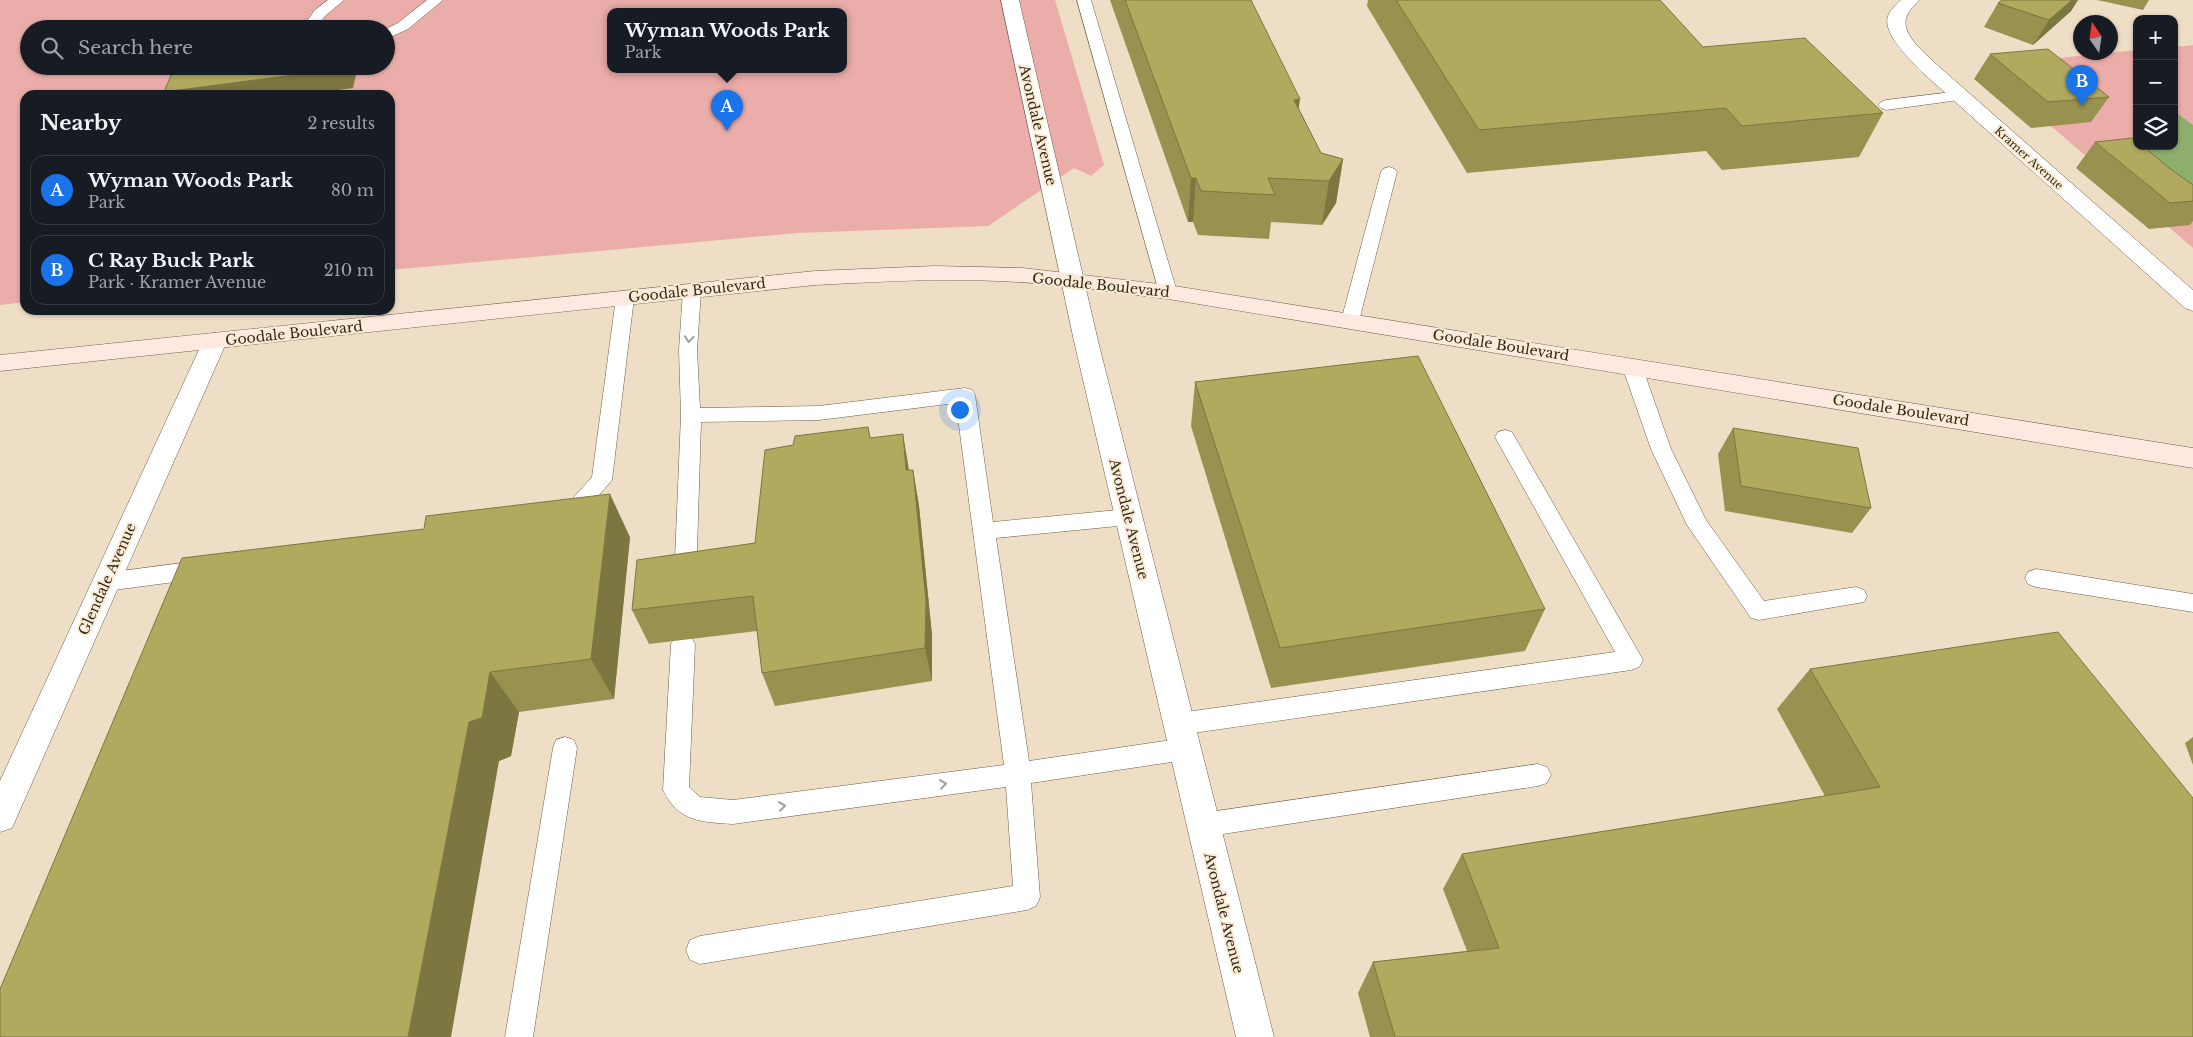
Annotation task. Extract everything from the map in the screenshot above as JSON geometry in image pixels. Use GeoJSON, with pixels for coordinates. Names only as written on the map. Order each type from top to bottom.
{"type":"FeatureCollection","features":[{"type":"Feature","properties":{"kind":"main road","name":"Goodale Boulevard"},"geometry":{"type":"LineString","coordinates":[[0,364],[815,278],[885,274],[975,273],[1073,280],[1168,292],[2193,458]]}},
{"type":"Feature","properties":{"kind":"street","name":"Avondale Avenue"},"geometry":{"type":"LineString","coordinates":[[1010,0],[1128,517],[1255,1037]]}},
{"type":"Feature","properties":{"kind":"street","name":"Kramer Avenue"},"geometry":{"type":"LineString","coordinates":[[1910,0],[1897,16],[1897,30],[1909,47],[1929,68],[2193,304]]}},
{"type":"Feature","properties":{"kind":"street","name":"Glendale Avenue"},"geometry":{"type":"LineString","coordinates":[[0,817],[215,341]]}},
{"type":"Feature","properties":{"kind":"lane"},"geometry":{"type":"LineString","coordinates":[[315,20],[320,13],[338,0]]}},
{"type":"Feature","properties":{"kind":"lane"},"geometry":{"type":"LineString","coordinates":[[395,30],[403,26],[436,0]]}},
{"type":"Feature","properties":{"kind":"lane"},"geometry":{"type":"LineString","coordinates":[[1084,0],[1168,292]]}},
{"type":"Feature","properties":{"kind":"lane"},"geometry":{"type":"LineString","coordinates":[[1886,105],[1960,96]]}},
{"type":"Feature","properties":{"kind":"lane"},"geometry":{"type":"LineString","coordinates":[[1350,321],[1389,172]]}},
{"type":"Feature","properties":{"kind":"lane"},"geometry":{"type":"LineString","coordinates":[[685,583],[691,415],[688,350],[692,290]]}},
{"type":"Feature","properties":{"kind":"lane"},"geometry":{"type":"LineString","coordinates":[[550,526],[560,525],[602,480],[625,298]]}},
{"type":"Feature","properties":{"kind":"lane"},"geometry":{"type":"LineString","coordinates":[[1632,366],[1661,449],[1698,524],[1758,611],[1856,596]]}},
{"type":"Feature","properties":{"kind":"lane"},"geometry":{"type":"LineString","coordinates":[[691,415],[819,413],[965,395],[1018,774],[1027,897],[700,950]]}},
{"type":"Feature","properties":{"kind":"lane"},"geometry":{"type":"LineString","coordinates":[[683,644],[676,790],[682,801],[694,809],[734,812],[1018,774],[1182,737],[1631,660],[1505,437]]}},
{"type":"Feature","properties":{"kind":"lane"},"geometry":{"type":"LineString","coordinates":[[984,532],[1128,517]]}},
{"type":"Feature","properties":{"kind":"lane"},"geometry":{"type":"LineString","coordinates":[[106,582],[224,567]]}},
{"type":"Feature","properties":{"kind":"lane"},"geometry":{"type":"LineString","coordinates":[[2036,578],[2193,604]]}},
{"type":"Feature","properties":{"kind":"lane"},"geometry":{"type":"LineString","coordinates":[[519,1037],[565,748]]}},
{"type":"Feature","properties":{"kind":"lane"},"geometry":{"type":"LineString","coordinates":[[1203,825],[1538,775]]}},
{"type":"Feature","properties":{"kind":"shaded area"},"geometry":{"type":"Polygon","coordinates":[[[0,0],[1055,0],[1104,165],[1091,176],[1074,168],[988,226],[798,233],[395,270],[395,90],[20,90],[20,303],[0,305],[0,0]]]}},
{"type":"Feature","properties":{"kind":"shaded area"},"geometry":{"type":"Polygon","coordinates":[[[2193,45],[2193,248],[1981,66],[2073,57],[2073,60],[2118,60],[2118,52],[2133,50],[2133,150],[2178,150],[2178,47],[2193,45]]]}},
{"type":"Feature","properties":{"kind":"shaded area"},"geometry":{"type":"Polygon","coordinates":[[[2178,114],[2193,125],[2193,199],[2142,150],[2178,150],[2178,114]]]}},
{"type":"Feature","properties":{"kind":"building"},"geometry":{"type":"Polygon","coordinates":[[[1125,0],[1251,0],[1300,99],[1294,100],[1321,153],[1343,159],[1329,181],[1268,178],[1275,195],[1201,191],[1196,178],[1191,178],[1125,0]]]}},
{"type":"Feature","properties":{"kind":"building"},"geometry":{"type":"Polygon","coordinates":[[[1396,0],[1660,0],[1703,47],[1805,38],[1883,113],[1742,126],[1726,108],[1479,130],[1396,0]]]}},
{"type":"Feature","properties":{"kind":"building"},"geometry":{"type":"Polygon","coordinates":[[[2002,0],[2072,0],[2049,20],[1998,3],[2002,0]]]}},
{"type":"Feature","properties":{"kind":"building"},"geometry":{"type":"Polygon","coordinates":[[[2048,49],[2109,97],[2048,102],[1990,54],[2048,49]]]}},
{"type":"Feature","properties":{"kind":"building"},"geometry":{"type":"Polygon","coordinates":[[[171,75],[293,75],[179,90],[165,90],[171,75]]]}},
{"type":"Feature","properties":{"kind":"building"},"geometry":{"type":"Polygon","coordinates":[[[2133,138],[2133,150],[2148,150],[2193,185],[2193,201],[2170,203],[2095,142],[2133,138]]]}},
{"type":"Feature","properties":{"kind":"building"},"geometry":{"type":"Polygon","coordinates":[[[1418,356],[1545,609],[1280,648],[1195,382],[1418,356]]]}},
{"type":"Feature","properties":{"kind":"building"},"geometry":{"type":"Polygon","coordinates":[[[868,427],[870,438],[903,434],[906,470],[913,470],[926,601],[925,648],[762,673],[753,596],[632,610],[637,560],[755,543],[765,450],[793,445],[795,436],[868,427]]]}},
{"type":"Feature","properties":{"kind":"building"},"geometry":{"type":"Polygon","coordinates":[[[1733,428],[1858,448],[1871,508],[1741,486],[1733,428]]]}},
{"type":"Feature","properties":{"kind":"building"},"geometry":{"type":"Polygon","coordinates":[[[610,494],[591,659],[490,672],[482,718],[469,722],[408,1037],[0,1037],[0,989],[182,558],[424,529],[426,516],[610,494]]]}},
{"type":"Feature","properties":{"kind":"building"},"geometry":{"type":"Polygon","coordinates":[[[2058,632],[2193,798],[2193,1037],[1395,1037],[1373,962],[1499,948],[1462,854],[1880,787],[1810,669],[2058,632]]]}},
{"type":"Feature","properties":{"kind":"place","name":"C Ray Buck Park"},"geometry":{"type":"Point","coordinates":[2082,106]}},
{"type":"Feature","properties":{"kind":"place","name":"Wyman Woods Park"},"geometry":{"type":"Point","coordinates":[727,131]}}]}
